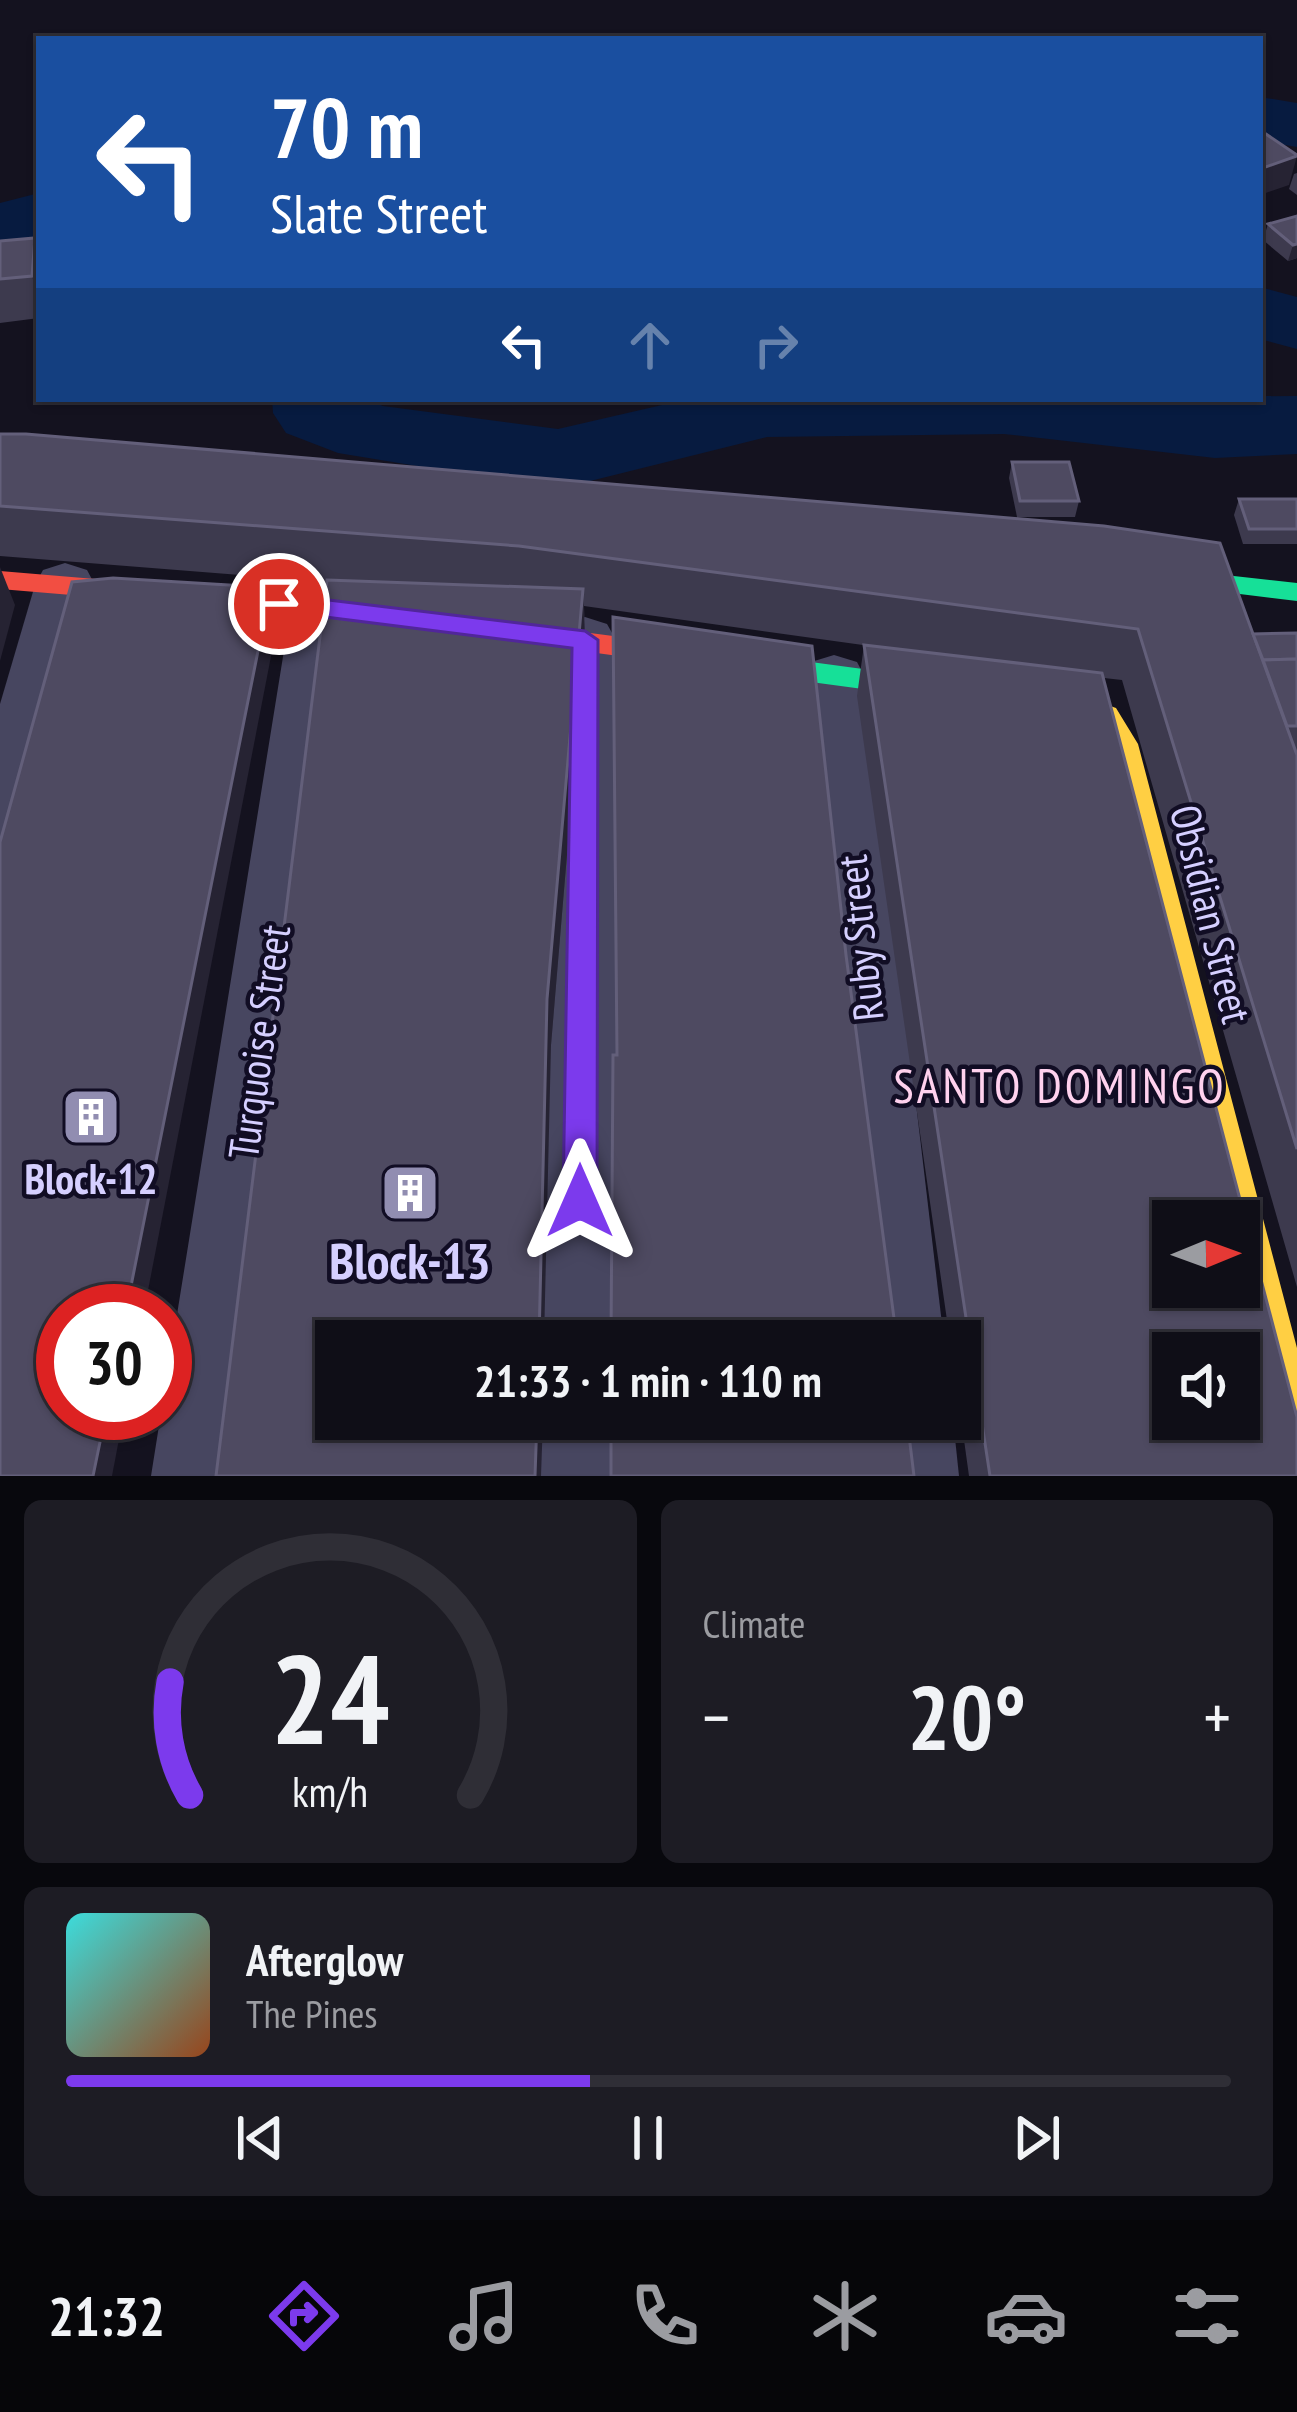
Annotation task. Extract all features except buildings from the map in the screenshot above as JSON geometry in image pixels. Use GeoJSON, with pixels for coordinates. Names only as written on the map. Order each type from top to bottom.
{"type":"FeatureCollection","features":[{"type":"Feature","properties":{"kind":"street"},"geometry":{"type":"LineString","coordinates":[[1126,573],[1297,592]]}},
{"type":"Feature","properties":{"kind":"street"},"geometry":{"type":"LineString","coordinates":[[0,580],[322,607],[585,640],[834,679],[964,692]]}},
{"type":"Feature","properties":{"kind":"street"},"geometry":{"type":"LineString","coordinates":[[0,822],[64,585]]}},
{"type":"Feature","properties":{"kind":"street","name":"Turquoise Street"},"geometry":{"type":"LineString","coordinates":[[196,1476],[322,607]]}},
{"type":"Feature","properties":{"kind":"street"},"geometry":{"type":"LineString","coordinates":[[578,1320],[585,640]]}},
{"type":"Feature","properties":{"kind":"street","name":"Ruby Street"},"geometry":{"type":"LineString","coordinates":[[834,679],[899,1320]]}},
{"type":"Feature","properties":{"kind":"street","name":"Obsidian Street"},"geometry":{"type":"LineString","coordinates":[[1008,697],[1073,704],[1107,715],[1124,744],[1297,1416]]}},
{"type":"Feature","properties":{"kind":"street"},"geometry":{"type":"LineString","coordinates":[[577,1476],[578,1440]]}},
{"type":"Feature","properties":{"kind":"street"},"geometry":{"type":"LineString","coordinates":[[911,1440],[914,1476]]}},
{"type":"Feature","properties":{"kind":"waterway"},"geometry":{"type":"LineString","coordinates":[[1263,119],[1297,125]]}},
{"type":"Feature","properties":{"kind":"waterway"},"geometry":{"type":"LineString","coordinates":[[0,228],[36,217]]}},
{"type":"Feature","properties":{"kind":"waterway"},"geometry":{"type":"LineString","coordinates":[[1263,313],[1297,324]]}},
{"type":"Feature","properties":{"kind":"waterway"},"geometry":{"type":"LineString","coordinates":[[316,402],[317,413],[370,433],[558,459],[767,409],[1004,406],[1215,429],[1297,425]]}},
{"type":"Feature","properties":{"kind":"traffic: fast"},"geometry":{"type":"LineString","coordinates":[[1144,575],[1297,592]]}},
{"type":"Feature","properties":{"kind":"traffic: fast"},"geometry":{"type":"LineString","coordinates":[[781,668],[945,690]]}},
{"type":"Feature","properties":{"kind":"traffic: slow"},"geometry":{"type":"LineString","coordinates":[[1042,700],[1073,703],[1107,715],[1124,744],[1297,1416]]}},
{"type":"Feature","properties":{"kind":"traffic: jam"},"geometry":{"type":"LineString","coordinates":[[0,580],[322,607],[781,668]]}},
{"type":"Feature","properties":{"kind":"place","name":"Block-12"},"geometry":{"type":"Point","coordinates":[91,1117]}},
{"type":"Feature","properties":{"kind":"place","name":"Block-13"},"geometry":{"type":"Point","coordinates":[410,1193]}},
{"type":"Feature","properties":{"kind":"district","name":"SANTO DOMINGO"},"geometry":{"type":"Point","coordinates":[1060,1086]}},
{"type":"Feature","properties":{"kind":"route"},"geometry":{"type":"LineString","coordinates":[[279,604],[585,640],[580,1201]]}}]}
